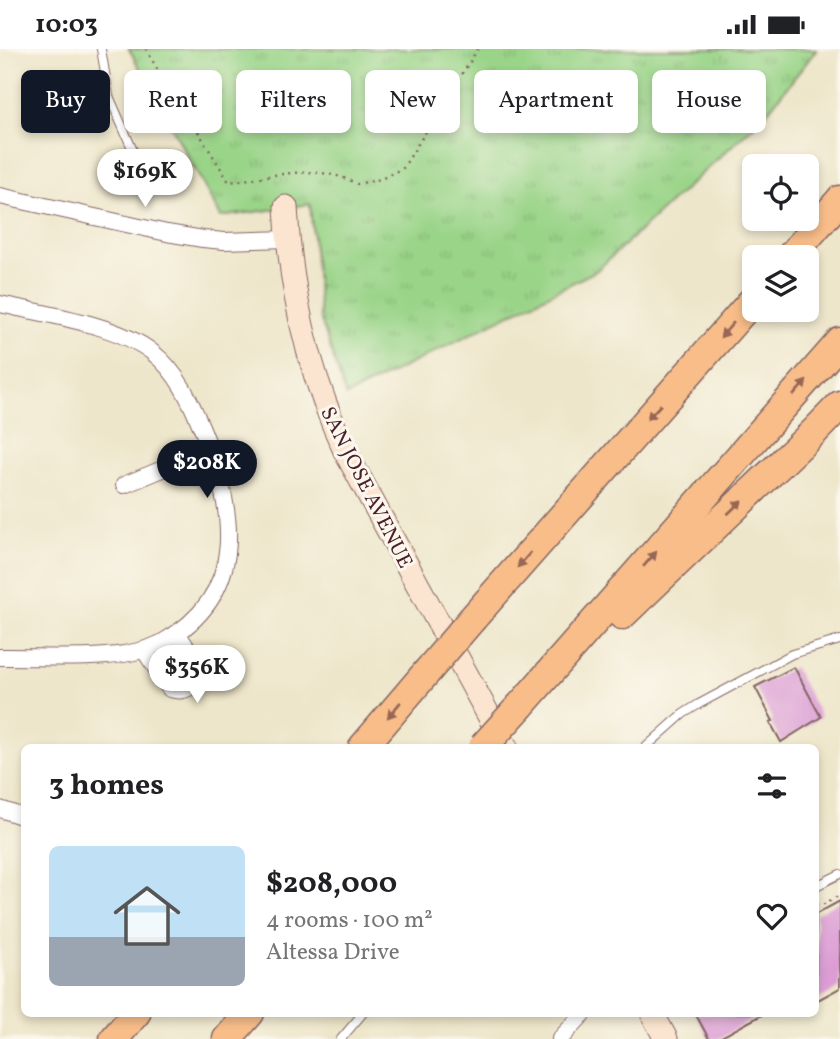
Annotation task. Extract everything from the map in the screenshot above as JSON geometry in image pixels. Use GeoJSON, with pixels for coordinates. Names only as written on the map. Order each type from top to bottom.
{"type":"FeatureCollection","features":[{"type":"Feature","properties":{"kind":"highway"},"geometry":{"type":"LineString","coordinates":[[801,245],[840,200]]}},
{"type":"Feature","properties":{"kind":"highway"},"geometry":{"type":"LineString","coordinates":[[366,744],[742,313]]}},
{"type":"Feature","properties":{"kind":"highway"},"geometry":{"type":"LineString","coordinates":[[486,744],[840,342]]}},
{"type":"Feature","properties":{"kind":"highway"},"geometry":{"type":"LineString","coordinates":[[557,666],[586,647],[618,618],[840,405]]}},
{"type":"Feature","properties":{"kind":"highway"},"geometry":{"type":"LineString","coordinates":[[114,1039],[133,1017]]}},
{"type":"Feature","properties":{"kind":"highway"},"geometry":{"type":"LineString","coordinates":[[227,1039],[246,1017]]}},
{"type":"Feature","properties":{"kind":"street"},"geometry":{"type":"LineString","coordinates":[[0,215],[2,197],[203,239],[288,239]]}},
{"type":"Feature","properties":{"kind":"street","name":"SAN JOSE AVENUE"},"geometry":{"type":"LineString","coordinates":[[286,207],[300,320],[331,422],[504,744]]}},
{"type":"Feature","properties":{"kind":"street"},"geometry":{"type":"LineString","coordinates":[[0,304],[99,328],[129,338],[152,352],[172,372],[191,400],[225,491],[229,519],[229,545],[216,589],[204,608],[177,633],[144,650],[111,657],[0,657]]}},
{"type":"Feature","properties":{"kind":"street"},"geometry":{"type":"LineString","coordinates":[[124,485],[211,449]]}},
{"type":"Feature","properties":{"kind":"street"},"geometry":{"type":"LineString","coordinates":[[144,650],[170,689],[186,689],[194,684],[197,675],[195,661],[177,633]]}},
{"type":"Feature","properties":{"kind":"street"},"geometry":{"type":"LineString","coordinates":[[0,809],[21,816]]}},
{"type":"Feature","properties":{"kind":"street"},"geometry":{"type":"LineString","coordinates":[[560,1039],[580,1017]]}},
{"type":"Feature","properties":{"kind":"street"},"geometry":{"type":"LineString","coordinates":[[654,1017],[666,1039]]}},
{"type":"Feature","properties":{"kind":"lane"},"geometry":{"type":"LineString","coordinates":[[101,49],[109,96],[145,178],[147,193]]}},
{"type":"Feature","properties":{"kind":"lane"},"geometry":{"type":"LineString","coordinates":[[649,744],[683,714],[699,704],[792,654],[840,640]]}},
{"type":"Feature","properties":{"kind":"lane"},"geometry":{"type":"LineString","coordinates":[[819,884],[840,874]]}},
{"type":"Feature","properties":{"kind":"lane"},"geometry":{"type":"LineString","coordinates":[[341,1039],[360,1017]]}},
{"type":"Feature","properties":{"kind":"path"},"geometry":{"type":"LineString","coordinates":[[146,49],[167,87],[175,94],[229,181],[314,172],[347,179],[357,184],[381,179],[403,168],[478,49]]}},
{"type":"Feature","properties":{"kind":"path"},"geometry":{"type":"LineString","coordinates":[[819,905],[840,895]]}},
{"type":"Feature","properties":{"kind":"green space"},"geometry":{"type":"Polygon","coordinates":[[[129,49],[817,49],[766,113],[766,70],[652,70],[652,133],[746,133],[596,271],[346,396],[320,317],[310,204],[221,217],[175,133],[222,133],[222,70],[140,70],[129,49]]]}},
{"type":"Feature","properties":{"kind":"building"},"geometry":{"type":"Polygon","coordinates":[[[794,667],[821,717],[781,742],[755,687],[794,667]]]}},
{"type":"Feature","properties":{"kind":"building"},"geometry":{"type":"Polygon","coordinates":[[[840,901],[840,988],[819,999],[819,912],[840,901]]]}},
{"type":"Feature","properties":{"kind":"building"},"geometry":{"type":"Polygon","coordinates":[[[697,1017],[758,1017],[718,1039],[709,1039],[697,1017]]]}}]}
